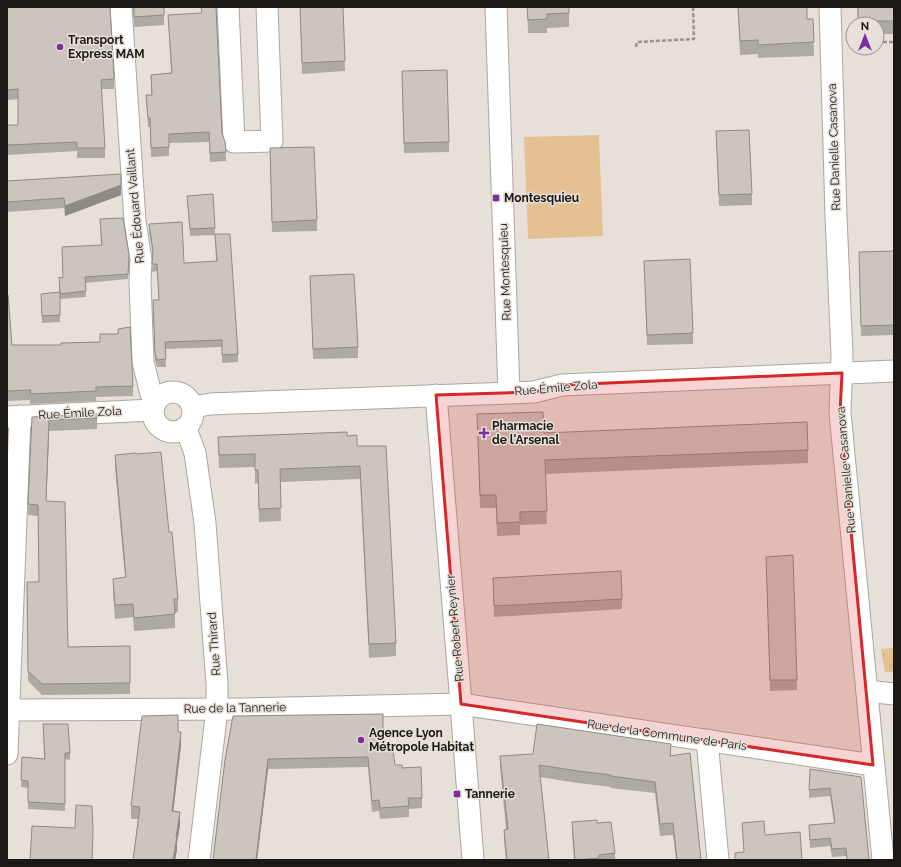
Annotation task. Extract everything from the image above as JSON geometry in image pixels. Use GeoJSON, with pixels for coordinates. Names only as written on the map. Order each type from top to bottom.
{"type":"FeatureCollection","features":[{"type":"Feature","properties":{"kind":"street","name":"Rue Édouard Vaillant"},"geometry":{"type":"LineString","coordinates":[[121,7],[135,221],[141,260],[140,282],[143,362],[154,407]]}},
{"type":"Feature","properties":{"kind":"street"},"geometry":{"type":"LineString","coordinates":[[228,7],[234,142],[272,141],[267,7]]}},
{"type":"Feature","properties":{"kind":"street","name":"Rue Montesquieu"},"geometry":{"type":"LineString","coordinates":[[496,7],[509,393]]}},
{"type":"Feature","properties":{"kind":"street","name":"Rue Danielle Casanova"},"geometry":{"type":"LineString","coordinates":[[830,7],[836,216],[842,355],[840,413],[883,860]]}},
{"type":"Feature","properties":{"kind":"street","name":"Rue Émile Zola"},"geometry":{"type":"LineString","coordinates":[[194,407],[210,404],[534,392],[562,385],[894,371]]}},
{"type":"Feature","properties":{"kind":"street"},"geometry":{"type":"LineString","coordinates":[[170,392],[180,393],[189,398],[194,407],[194,415],[191,423],[186,429],[177,433],[167,432],[159,427],[154,419],[154,407],[161,396],[170,392]]}},
{"type":"Feature","properties":{"kind":"street","name":"Rue Robert Reynier"},"geometry":{"type":"LineString","coordinates":[[436,395],[473,860]]}},
{"type":"Feature","properties":{"kind":"street","name":"Rue Émile Zola"},"geometry":{"type":"LineString","coordinates":[[14,416],[154,407]]}},
{"type":"Feature","properties":{"kind":"street"},"geometry":{"type":"LineString","coordinates":[[7,754],[14,416]]}},
{"type":"Feature","properties":{"kind":"street","name":"Rue Thirard"},"geometry":{"type":"LineString","coordinates":[[186,429],[195,452],[205,523],[217,684],[217,709],[199,860]]}},
{"type":"Feature","properties":{"kind":"street"},"geometry":{"type":"LineString","coordinates":[[866,691],[894,694]]}},
{"type":"Feature","properties":{"kind":"street","name":"Rue de la Tannerie"},"geometry":{"type":"LineString","coordinates":[[9,710],[217,709],[461,704]]}},
{"type":"Feature","properties":{"kind":"street","name":"Rue de la Commune de Paris"},"geometry":{"type":"LineString","coordinates":[[461,704],[873,765]]}},
{"type":"Feature","properties":{"kind":"street"},"geometry":{"type":"LineString","coordinates":[[707,740],[718,860]]}},
{"type":"Feature","properties":{"kind":"path"},"geometry":{"type":"LineString","coordinates":[[636,47],[637,42],[694,39],[693,7]]}},
{"type":"Feature","properties":{"kind":"highlighted area"},"geometry":{"type":"Polygon","coordinates":[[[842,373],[840,413],[873,765],[461,704],[436,395],[534,392],[562,385],[842,373]]]}},
{"type":"Feature","properties":{"kind":"green space"},"geometry":{"type":"Polygon","coordinates":[[[599,135],[603,236],[528,239],[524,137],[599,135]]]}},
{"type":"Feature","properties":{"kind":"green space"},"geometry":{"type":"Polygon","coordinates":[[[894,648],[894,672],[885,672],[881,649],[894,648]]]}},
{"type":"Feature","properties":{"kind":"building","name":"Transport Express MAM"},"geometry":{"type":"Polygon","coordinates":[[[7,7],[110,7],[114,79],[101,80],[105,148],[77,148],[77,142],[7,145],[7,125],[18,125],[18,89],[7,90],[7,7]]]}},
{"type":"Feature","properties":{"kind":"building"},"geometry":{"type":"Polygon","coordinates":[[[134,7],[164,7],[164,15],[134,17],[134,7]]]}},
{"type":"Feature","properties":{"kind":"building"},"geometry":{"type":"Polygon","coordinates":[[[201,7],[216,7],[222,133],[225,141],[226,152],[210,153],[209,132],[169,134],[169,147],[151,148],[150,118],[148,118],[146,95],[152,95],[151,75],[172,73],[168,15],[202,13],[201,7]]]}},
{"type":"Feature","properties":{"kind":"building"},"geometry":{"type":"Polygon","coordinates":[[[300,7],[343,7],[345,61],[302,63],[300,7]]]}},
{"type":"Feature","properties":{"kind":"building"},"geometry":{"type":"Polygon","coordinates":[[[527,7],[569,7],[569,13],[547,14],[547,19],[528,20],[527,7]]]}},
{"type":"Feature","properties":{"kind":"building"},"geometry":{"type":"Polygon","coordinates":[[[738,7],[807,7],[807,19],[813,19],[814,42],[758,45],[758,40],[740,41],[738,7]]]}},
{"type":"Feature","properties":{"kind":"building"},"geometry":{"type":"Polygon","coordinates":[[[858,7],[894,7],[894,21],[885,21],[885,16],[858,16],[858,7]]]}},
{"type":"Feature","properties":{"kind":"building"},"geometry":{"type":"Polygon","coordinates":[[[447,70],[449,142],[404,143],[402,71],[447,70]]]}},
{"type":"Feature","properties":{"kind":"building"},"geometry":{"type":"Polygon","coordinates":[[[749,130],[752,194],[719,195],[716,131],[749,130]]]}},
{"type":"Feature","properties":{"kind":"building"},"geometry":{"type":"Polygon","coordinates":[[[314,147],[317,220],[272,222],[270,148],[314,147]]]}},
{"type":"Feature","properties":{"kind":"building"},"geometry":{"type":"Polygon","coordinates":[[[121,174],[121,185],[65,206],[64,198],[7,202],[7,181],[121,174]]]}},
{"type":"Feature","properties":{"kind":"building"},"geometry":{"type":"Polygon","coordinates":[[[213,194],[215,228],[190,229],[187,196],[213,194]]]}},
{"type":"Feature","properties":{"kind":"building"},"geometry":{"type":"Polygon","coordinates":[[[123,218],[129,255],[128,274],[85,277],[86,291],[60,294],[59,277],[63,278],[62,247],[102,245],[100,219],[123,218]]]}},
{"type":"Feature","properties":{"kind":"building"},"geometry":{"type":"Polygon","coordinates":[[[182,222],[184,263],[217,261],[215,234],[230,234],[238,354],[222,355],[222,340],[165,342],[166,359],[157,360],[155,353],[153,300],[159,300],[157,264],[152,264],[153,251],[149,224],[182,222]]]}},
{"type":"Feature","properties":{"kind":"building"},"geometry":{"type":"Polygon","coordinates":[[[894,251],[894,325],[861,326],[859,252],[894,251]]]}},
{"type":"Feature","properties":{"kind":"building"},"geometry":{"type":"Polygon","coordinates":[[[690,259],[693,333],[647,335],[644,261],[690,259]]]}},
{"type":"Feature","properties":{"kind":"building"},"geometry":{"type":"Polygon","coordinates":[[[354,274],[358,347],[313,349],[310,276],[354,274]]]}},
{"type":"Feature","properties":{"kind":"building"},"geometry":{"type":"Polygon","coordinates":[[[60,292],[60,315],[42,316],[41,294],[60,292]]]}},
{"type":"Feature","properties":{"kind":"building"},"geometry":{"type":"Polygon","coordinates":[[[7,295],[12,345],[61,345],[61,343],[100,342],[100,334],[118,334],[118,329],[130,327],[133,386],[96,387],[96,391],[30,394],[31,390],[7,391],[7,295]]]}},
{"type":"Feature","properties":{"kind":"building"},"geometry":{"type":"Polygon","coordinates":[[[543,412],[544,433],[807,422],[808,450],[545,460],[547,511],[520,512],[520,522],[497,523],[496,495],[480,495],[477,414],[543,412]]]}},
{"type":"Feature","properties":{"kind":"building"},"geometry":{"type":"Polygon","coordinates":[[[97,414],[97,418],[49,420],[46,501],[65,502],[68,647],[130,646],[130,683],[42,684],[28,671],[27,582],[39,582],[38,505],[28,504],[32,417],[97,414]]]}},
{"type":"Feature","properties":{"kind":"building"},"geometry":{"type":"Polygon","coordinates":[[[347,432],[347,436],[357,435],[357,446],[386,446],[396,643],[369,644],[360,466],[280,469],[281,508],[259,509],[258,470],[255,470],[255,454],[219,455],[218,437],[347,432]]]}},
{"type":"Feature","properties":{"kind":"building"},"geometry":{"type":"Polygon","coordinates":[[[161,452],[169,532],[172,532],[178,599],[174,599],[175,614],[134,618],[133,604],[115,605],[113,579],[126,577],[115,455],[161,452]]]}},
{"type":"Feature","properties":{"kind":"building"},"geometry":{"type":"Polygon","coordinates":[[[793,555],[797,680],[770,680],[766,557],[793,555]]]}},
{"type":"Feature","properties":{"kind":"building"},"geometry":{"type":"Polygon","coordinates":[[[621,571],[622,599],[494,606],[493,578],[621,571]]]}},
{"type":"Feature","properties":{"kind":"building"},"geometry":{"type":"Polygon","coordinates":[[[383,714],[383,746],[393,750],[395,765],[402,765],[402,768],[421,767],[422,798],[408,798],[409,806],[380,808],[379,800],[372,801],[368,757],[268,759],[256,860],[213,860],[225,760],[233,716],[383,714]]]}},
{"type":"Feature","properties":{"kind":"building"},"geometry":{"type":"Polygon","coordinates":[[[178,715],[178,732],[181,732],[172,811],[180,812],[173,860],[133,860],[140,807],[131,806],[142,716],[178,715]]]}},
{"type":"Feature","properties":{"kind":"building"},"geometry":{"type":"Polygon","coordinates":[[[43,724],[68,724],[70,753],[65,753],[65,804],[28,802],[28,781],[21,780],[22,757],[45,759],[43,724]]]}},
{"type":"Feature","properties":{"kind":"building"},"geometry":{"type":"Polygon","coordinates":[[[537,724],[671,744],[670,756],[690,753],[701,860],[677,860],[673,823],[660,824],[655,782],[539,765],[549,860],[507,860],[504,830],[508,829],[500,756],[533,754],[537,724]]]}},
{"type":"Feature","properties":{"kind":"building"},"geometry":{"type":"Polygon","coordinates":[[[810,769],[861,777],[869,860],[847,860],[846,848],[832,849],[830,838],[810,840],[809,825],[835,823],[830,788],[809,790],[810,769]]]}},
{"type":"Feature","properties":{"kind":"building"},"geometry":{"type":"Polygon","coordinates":[[[76,805],[92,806],[92,860],[30,860],[32,826],[75,828],[76,805]]]}},
{"type":"Feature","properties":{"kind":"building"},"geometry":{"type":"Polygon","coordinates":[[[597,820],[597,823],[611,822],[615,853],[599,855],[599,858],[575,860],[572,822],[597,820]]]}},
{"type":"Feature","properties":{"kind":"building"},"geometry":{"type":"Polygon","coordinates":[[[764,821],[765,835],[800,832],[802,860],[735,860],[735,853],[744,852],[742,823],[764,821]]]}},
{"type":"Feature","properties":{"kind":"place","name":"Transport Express MAM"},"geometry":{"type":"Point","coordinates":[60,47]}},
{"type":"Feature","properties":{"kind":"place","name":"Montesquieu"},"geometry":{"type":"Point","coordinates":[496,198]}},
{"type":"Feature","properties":{"kind":"place","name":"Pharmacie de l'Arsenal"},"geometry":{"type":"Point","coordinates":[484,433]}},
{"type":"Feature","properties":{"kind":"place","name":"Agence Lyon Métropole Habitat"},"geometry":{"type":"Point","coordinates":[361,740]}},
{"type":"Feature","properties":{"kind":"place","name":"Tannerie"},"geometry":{"type":"Point","coordinates":[457,794]}}]}
